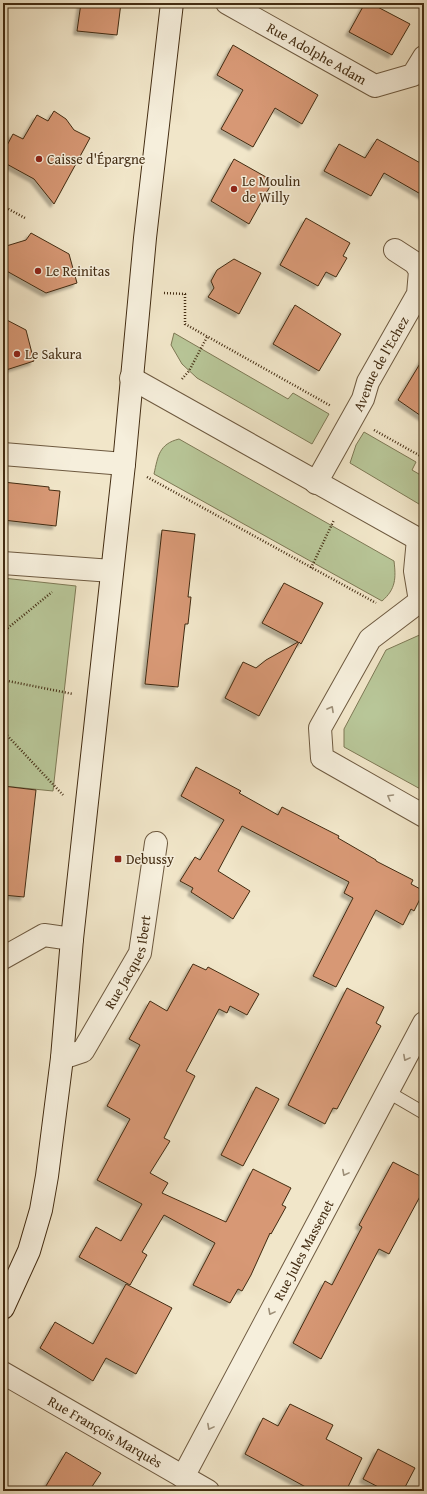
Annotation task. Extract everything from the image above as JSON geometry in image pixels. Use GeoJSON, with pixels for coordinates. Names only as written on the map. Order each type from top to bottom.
{"type":"FeatureCollection","features":[{"type":"Feature","properties":{"kind":"street"},"geometry":{"type":"LineString","coordinates":[[3,1308],[29,1251],[41,1210],[47,1176],[62,1058],[72,939],[124,464],[131,378],[172,3]]}},
{"type":"Feature","properties":{"kind":"street","name":"Rue Adolphe Adam"},"geometry":{"type":"LineString","coordinates":[[227,3],[375,86],[413,75],[424,57]]}},
{"type":"Feature","properties":{"kind":"street","name":"Avenue de l'Echez"},"geometry":{"type":"LineString","coordinates":[[316,482],[362,400],[368,382],[418,294],[420,271],[415,263],[395,250]]}},
{"type":"Feature","properties":{"kind":"street"},"geometry":{"type":"LineString","coordinates":[[131,378],[345,499],[421,537],[415,571],[422,603],[400,616],[370,639],[320,728],[322,758],[424,816]]}},
{"type":"Feature","properties":{"kind":"street"},"geometry":{"type":"LineString","coordinates":[[3,454],[124,464]]}},
{"type":"Feature","properties":{"kind":"street"},"geometry":{"type":"LineString","coordinates":[[3,563],[112,571]]}},
{"type":"Feature","properties":{"kind":"street","name":"Rue Jacques Ibert"},"geometry":{"type":"LineString","coordinates":[[62,1058],[83,1051],[140,953],[156,843]]}},
{"type":"Feature","properties":{"kind":"street"},"geometry":{"type":"LineString","coordinates":[[3,958],[44,935],[72,939]]}},
{"type":"Feature","properties":{"kind":"street","name":"Rue Jules Massenet"},"geometry":{"type":"LineString","coordinates":[[183,1477],[424,1023]]}},
{"type":"Feature","properties":{"kind":"street","name":"Rue François Marquès"},"geometry":{"type":"LineString","coordinates":[[3,1373],[208,1491]]}},
{"type":"Feature","properties":{"kind":"lane"},"geometry":{"type":"LineString","coordinates":[[388,1092],[424,1113]]}},
{"type":"Feature","properties":{"kind":"path"},"geometry":{"type":"LineString","coordinates":[[3,206],[25,218]]}},
{"type":"Feature","properties":{"kind":"path"},"geometry":{"type":"LineString","coordinates":[[141,293],[185,294],[185,324],[424,458]]}},
{"type":"Feature","properties":{"kind":"path"},"geometry":{"type":"LineString","coordinates":[[166,397],[189,371],[207,337]]}},
{"type":"Feature","properties":{"kind":"path"},"geometry":{"type":"LineString","coordinates":[[124,464],[400,616]]}},
{"type":"Feature","properties":{"kind":"path"},"geometry":{"type":"LineString","coordinates":[[311,568],[345,499]]}},
{"type":"Feature","properties":{"kind":"path"},"geometry":{"type":"LineString","coordinates":[[3,632],[52,593],[61,567]]}},
{"type":"Feature","properties":{"kind":"path"},"geometry":{"type":"LineString","coordinates":[[3,680],[99,698]]}},
{"type":"Feature","properties":{"kind":"path"},"geometry":{"type":"LineString","coordinates":[[3,731],[85,818]]}},
{"type":"Feature","properties":{"kind":"green space"},"geometry":{"type":"Polygon","coordinates":[[[174,333],[288,399],[293,393],[329,414],[312,444],[197,378],[182,364],[171,345],[174,333]]]}},
{"type":"Feature","properties":{"kind":"green space"},"geometry":{"type":"Polygon","coordinates":[[[364,432],[416,462],[412,470],[424,477],[424,507],[350,463],[356,445],[364,432]]]}},
{"type":"Feature","properties":{"kind":"green space"},"geometry":{"type":"Polygon","coordinates":[[[179,439],[394,561],[395,578],[387,597],[382,601],[154,474],[160,452],[167,444],[179,439]]]}},
{"type":"Feature","properties":{"kind":"green space"},"geometry":{"type":"Polygon","coordinates":[[[3,578],[76,586],[53,791],[3,786],[3,578]]]}},
{"type":"Feature","properties":{"kind":"green space"},"geometry":{"type":"Polygon","coordinates":[[[424,633],[424,791],[344,747],[344,729],[386,650],[424,633]]]}},
{"type":"Feature","properties":{"kind":"green space"},"geometry":{"type":"Polygon","coordinates":[[[3,895],[7,895],[7,926],[3,929],[3,895]]]}},
{"type":"Feature","properties":{"kind":"building"},"geometry":{"type":"Polygon","coordinates":[[[81,3],[121,3],[117,35],[77,31],[81,3]]]}},
{"type":"Feature","properties":{"kind":"building"},"geometry":{"type":"Polygon","coordinates":[[[365,3],[370,3],[410,24],[392,55],[349,32],[365,3]]]}},
{"type":"Feature","properties":{"kind":"building"},"geometry":{"type":"Polygon","coordinates":[[[233,45],[318,95],[302,124],[275,108],[253,147],[221,129],[243,90],[217,75],[233,45]]]}},
{"type":"Feature","properties":{"kind":"building"},"geometry":{"type":"Polygon","coordinates":[[[54,111],[66,119],[74,130],[90,138],[54,204],[34,179],[3,162],[3,153],[13,134],[23,139],[37,115],[48,121],[54,111]]]}},
{"type":"Feature","properties":{"kind":"building"},"geometry":{"type":"Polygon","coordinates":[[[377,139],[424,165],[424,196],[384,173],[371,196],[324,171],[339,144],[365,158],[377,139]]]}},
{"type":"Feature","properties":{"kind":"building"},"geometry":{"type":"Polygon","coordinates":[[[234,159],[273,181],[249,224],[211,201],[234,159]]]}},
{"type":"Feature","properties":{"kind":"building"},"geometry":{"type":"Polygon","coordinates":[[[306,218],[350,243],[343,256],[347,258],[336,277],[326,272],[318,286],[280,265],[306,218]]]}},
{"type":"Feature","properties":{"kind":"building"},"geometry":{"type":"Polygon","coordinates":[[[31,233],[69,254],[77,283],[46,293],[3,269],[3,247],[26,240],[31,233]]]}},
{"type":"Feature","properties":{"kind":"building"},"geometry":{"type":"Polygon","coordinates":[[[234,259],[261,273],[239,314],[208,297],[214,288],[211,281],[217,270],[234,259]]]}},
{"type":"Feature","properties":{"kind":"building"},"geometry":{"type":"Polygon","coordinates":[[[295,305],[341,334],[319,371],[273,344],[295,305]]]}},
{"type":"Feature","properties":{"kind":"building"},"geometry":{"type":"Polygon","coordinates":[[[3,318],[26,330],[34,361],[3,371],[3,318]]]}},
{"type":"Feature","properties":{"kind":"building"},"geometry":{"type":"Polygon","coordinates":[[[424,357],[424,418],[398,400],[424,357]]]}},
{"type":"Feature","properties":{"kind":"building"},"geometry":{"type":"Polygon","coordinates":[[[3,482],[49,487],[49,490],[60,491],[56,526],[3,520],[3,482]]]}},
{"type":"Feature","properties":{"kind":"building"},"geometry":{"type":"Polygon","coordinates":[[[162,530],[195,534],[188,597],[191,597],[188,624],[185,624],[178,687],[145,684],[162,530]]]}},
{"type":"Feature","properties":{"kind":"building"},"geometry":{"type":"Polygon","coordinates":[[[284,583],[323,603],[301,644],[299,642],[259,716],[225,698],[243,662],[256,668],[266,660],[298,642],[262,623],[284,583]]]}},
{"type":"Feature","properties":{"kind":"building"},"geometry":{"type":"Polygon","coordinates":[[[196,767],[241,791],[239,793],[278,815],[282,807],[339,836],[338,838],[376,861],[413,880],[411,884],[424,891],[414,911],[411,909],[403,925],[376,910],[336,987],[313,976],[353,898],[344,893],[349,882],[242,826],[218,871],[250,891],[233,919],[191,892],[193,888],[180,881],[195,857],[200,860],[224,820],[181,796],[196,767]]]}},
{"type":"Feature","properties":{"kind":"building"},"geometry":{"type":"Polygon","coordinates":[[[3,786],[36,790],[24,897],[3,895],[3,786]]]}},
{"type":"Feature","properties":{"kind":"building"},"geometry":{"type":"Polygon","coordinates":[[[193,964],[206,970],[208,967],[259,994],[247,1015],[230,1006],[227,1013],[219,1009],[186,1071],[195,1076],[164,1138],[170,1141],[150,1173],[168,1183],[162,1193],[226,1222],[253,1169],[291,1188],[282,1205],[286,1207],[271,1234],[270,1233],[251,1275],[242,1291],[238,1289],[230,1303],[193,1285],[215,1243],[164,1215],[142,1252],[147,1255],[130,1285],[79,1257],[96,1227],[121,1241],[142,1204],[97,1180],[130,1119],[107,1106],[140,1045],[129,1039],[150,1001],[167,1011],[193,964]]]}},
{"type":"Feature","properties":{"kind":"building"},"geometry":{"type":"Polygon","coordinates":[[[347,988],[384,1007],[376,1023],[381,1026],[337,1109],[333,1108],[325,1124],[288,1105],[347,988]]]}},
{"type":"Feature","properties":{"kind":"building"},"geometry":{"type":"Polygon","coordinates":[[[256,1087],[279,1099],[243,1166],[221,1155],[256,1087]]]}},
{"type":"Feature","properties":{"kind":"building"},"geometry":{"type":"Polygon","coordinates":[[[393,1162],[424,1178],[424,1189],[389,1254],[379,1249],[321,1359],[293,1343],[325,1281],[332,1285],[362,1227],[359,1225],[393,1162]]]}},
{"type":"Feature","properties":{"kind":"building"},"geometry":{"type":"Polygon","coordinates":[[[126,1284],[172,1308],[136,1374],[106,1358],[93,1381],[40,1348],[55,1322],[93,1344],[126,1284]]]}},
{"type":"Feature","properties":{"kind":"building"},"geometry":{"type":"Polygon","coordinates":[[[290,1404],[333,1425],[326,1439],[362,1458],[346,1491],[313,1491],[245,1454],[263,1418],[278,1426],[290,1404]]]}},
{"type":"Feature","properties":{"kind":"building"},"geometry":{"type":"Polygon","coordinates":[[[378,1449],[415,1468],[403,1491],[386,1491],[363,1479],[378,1449]]]}},
{"type":"Feature","properties":{"kind":"building"},"geometry":{"type":"Polygon","coordinates":[[[66,1452],[101,1473],[89,1491],[43,1491],[66,1452]]]}},
{"type":"Feature","properties":{"kind":"place","name":"Caisse d'Épargne"},"geometry":{"type":"Point","coordinates":[39,159]}},
{"type":"Feature","properties":{"kind":"place","name":"Le Moulin de Willy"},"geometry":{"type":"Point","coordinates":[234,189]}},
{"type":"Feature","properties":{"kind":"place","name":"Le Reinitas"},"geometry":{"type":"Point","coordinates":[38,271]}},
{"type":"Feature","properties":{"kind":"place","name":"Le Sakura"},"geometry":{"type":"Point","coordinates":[17,354]}},
{"type":"Feature","properties":{"kind":"place","name":"Debussy"},"geometry":{"type":"Point","coordinates":[118,859]}}]}
